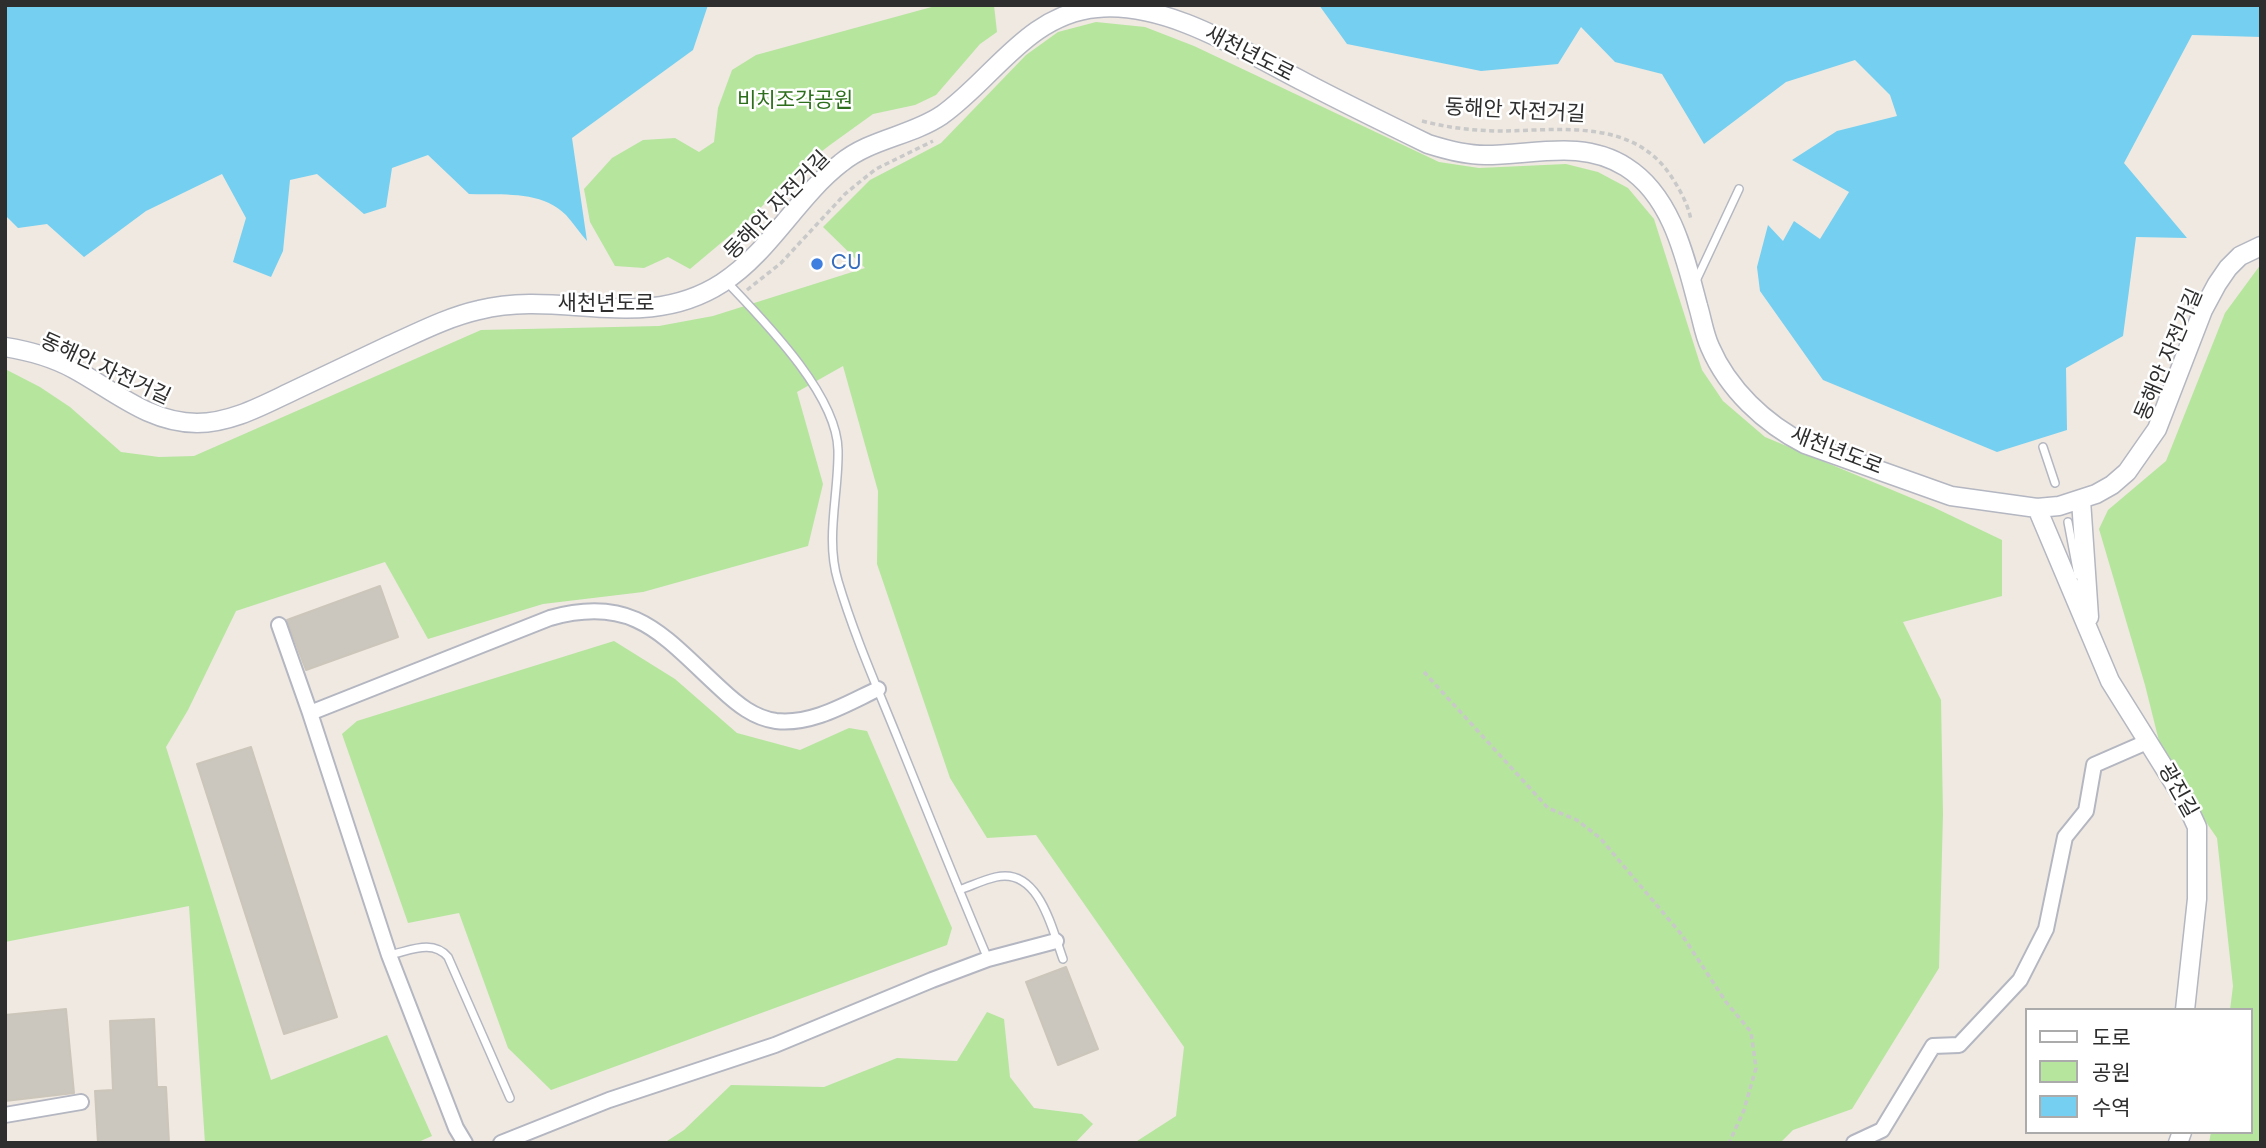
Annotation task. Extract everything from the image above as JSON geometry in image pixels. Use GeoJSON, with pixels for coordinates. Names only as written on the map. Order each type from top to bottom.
{"type":"FeatureCollection","features":[{"type":"Feature","properties":{"kind":"street","name":"새천년도로"},"geometry":{"type":"LineString","coordinates":[[5,346],[53,359],[124,400],[155,414],[197,423],[236,416],[429,327],[482,309],[531,305],[631,310],[681,302],[703,294],[725,281],[745,264],[842,161],[886,139],[922,127],[943,114],[1032,33],[1051,21],[1076,11],[1122,7],[1146,11],[1201,31],[1428,144],[1448,151],[1489,155],[1568,149],[1609,158],[1644,180],[1664,206],[1670,216],[1693,287],[1708,344],[1718,365],[1732,385],[1767,420],[1785,434],[1805,444],[1951,496],[2037,508],[2081,500],[2112,485],[2127,471],[2157,429],[2203,310],[2217,284],[2240,256],[2261,246]]}},
{"type":"Feature","properties":{"kind":"street","name":"광진길"},"geometry":{"type":"LineString","coordinates":[[2081,500],[2089,631]]}},
{"type":"Feature","properties":{"kind":"street","name":"광진길"},"geometry":{"type":"LineString","coordinates":[[2037,508],[2110,681],[2185,801],[2197,827],[2197,899],[2185,1008]]}},
{"type":"Feature","properties":{"kind":"street"},"geometry":{"type":"LineString","coordinates":[[310,713],[550,618],[585,610],[604,610],[645,624],[662,635],[737,704],[762,718],[776,721],[809,719],[878,690]]}},
{"type":"Feature","properties":{"kind":"street"},"geometry":{"type":"LineString","coordinates":[[279,625],[389,955],[456,1128],[465,1143]]}},
{"type":"Feature","properties":{"kind":"street"},"geometry":{"type":"LineString","coordinates":[[1854,1143],[1882,1130],[1933,1046],[1959,1045],[2020,980],[2046,929],[2065,837],[2085,811],[2094,765],[2148,741]]}},
{"type":"Feature","properties":{"kind":"street"},"geometry":{"type":"LineString","coordinates":[[501,1143],[610,1100],[775,1045],[988,959],[1056,941]]}},
{"type":"Feature","properties":{"kind":"street"},"geometry":{"type":"LineString","coordinates":[[5,1115],[80,1102]]}},
{"type":"Feature","properties":{"kind":"lane"},"geometry":{"type":"LineString","coordinates":[[1693,287],[1739,189]]}},
{"type":"Feature","properties":{"kind":"lane"},"geometry":{"type":"LineString","coordinates":[[725,281],[764,321],[799,365],[834,422],[838,450],[833,558],[838,581],[878,690],[988,959]]}},
{"type":"Feature","properties":{"kind":"lane"},"geometry":{"type":"LineString","coordinates":[[2043,447],[2055,483]]}},
{"type":"Feature","properties":{"kind":"lane"},"geometry":{"type":"LineString","coordinates":[[2068,522],[2089,631]]}},
{"type":"Feature","properties":{"kind":"lane"},"geometry":{"type":"LineString","coordinates":[[959,890],[997,876],[1021,879],[1037,895],[1063,959]]}},
{"type":"Feature","properties":{"kind":"lane"},"geometry":{"type":"LineString","coordinates":[[389,955],[428,946],[443,951],[510,1098]]}},
{"type":"Feature","properties":{"kind":"path","name":"동해안 자전거길"},"geometry":{"type":"LineString","coordinates":[[1412,118],[1465,129],[1590,130],[1621,136],[1653,155],[1668,171],[1682,192],[1691,225]]}},
{"type":"Feature","properties":{"kind":"path","name":"동해안 자전거길"},"geometry":{"type":"LineString","coordinates":[[739,295],[781,264],[845,194],[862,180],[876,169],[936,139]]}},
{"type":"Feature","properties":{"kind":"path"},"geometry":{"type":"LineString","coordinates":[[1424,672],[1548,808],[1577,820],[1600,838],[1682,935],[1726,1002],[1751,1032],[1756,1068],[1744,1110],[1729,1143]]}},
{"type":"Feature","properties":{"kind":"green space","name":"비치조각공원"},"geometry":{"type":"Polygon","coordinates":[[[939,5],[994,5],[997,32],[980,44],[936,95],[915,105],[873,114],[792,174],[752,217],[690,269],[668,257],[644,268],[615,266],[590,222],[584,189],[612,158],[643,140],[675,138],[699,152],[714,142],[718,108],[732,70],[756,55],[939,5]]]}},
{"type":"Feature","properties":{"kind":"green space"},"geometry":{"type":"Polygon","coordinates":[[[1096,22],[1145,27],[1194,46],[1439,162],[1479,168],[1566,164],[1598,172],[1628,188],[1654,219],[1702,370],[1723,401],[1765,437],[1933,507],[2002,540],[2002,596],[1903,622],[1941,700],[1943,814],[1939,968],[1852,1109],[1793,1130],[1780,1143],[1134,1143],[1176,1116],[1184,1047],[1036,835],[987,838],[950,778],[877,564],[878,491],[843,366],[797,392],[823,484],[808,546],[643,592],[543,604],[428,639],[385,562],[236,611],[188,710],[166,747],[271,1080],[387,1035],[432,1136],[416,1143],[205,1143],[189,906],[5,942],[5,369],[40,387],[70,407],[121,452],[159,457],[194,456],[481,330],[659,326],[713,316],[865,268],[823,227],[870,180],[941,143],[1026,55],[1058,32],[1096,22]]]}},
{"type":"Feature","properties":{"kind":"green space"},"geometry":{"type":"Polygon","coordinates":[[[2261,264],[2261,1143],[2209,1143],[2211,1134],[2252,1134],[2252,1008],[2230,1008],[2233,986],[2217,838],[2164,761],[2145,685],[2099,529],[2108,510],[2166,461],[2225,313],[2261,264]]]}},
{"type":"Feature","properties":{"kind":"green space"},"geometry":{"type":"Polygon","coordinates":[[[614,641],[675,679],[737,733],[800,750],[849,728],[867,731],[952,928],[947,945],[551,1090],[508,1048],[459,913],[408,923],[342,734],[357,721],[614,641]]]}},
{"type":"Feature","properties":{"kind":"green space"},"geometry":{"type":"Polygon","coordinates":[[[987,1012],[1004,1019],[1010,1077],[1034,1108],[1082,1114],[1093,1124],[1075,1143],[664,1143],[684,1130],[731,1085],[824,1087],[897,1058],[957,1061],[987,1012]]]}},
{"type":"Feature","properties":{"kind":"water"},"geometry":{"type":"Polygon","coordinates":[[[5,5],[708,5],[693,50],[572,138],[587,241],[566,215],[545,201],[507,194],[469,194],[428,155],[392,168],[386,207],[364,214],[317,174],[290,180],[283,251],[271,277],[233,262],[246,218],[222,174],[146,211],[84,257],[47,224],[18,228],[5,215],[5,5]]]}},
{"type":"Feature","properties":{"kind":"water"},"geometry":{"type":"Polygon","coordinates":[[[1319,5],[2261,5],[2261,37],[2192,35],[2124,163],[2187,238],[2136,237],[2123,336],[2066,368],[2067,430],[1997,452],[1823,380],[1760,291],[1757,267],[1768,225],[1783,241],[1794,221],[1820,239],[1849,192],[1792,160],[1837,131],[1897,116],[1890,95],[1855,60],[1786,82],[1704,144],[1662,74],[1615,62],[1581,27],[1558,64],[1481,71],[1347,44],[1319,5]]]}},
{"type":"Feature","properties":{"kind":"building"},"geometry":{"type":"Polygon","coordinates":[[[380,586],[398,637],[306,670],[287,620],[380,586]]]}},
{"type":"Feature","properties":{"kind":"building"},"geometry":{"type":"Polygon","coordinates":[[[251,747],[337,1017],[284,1034],[197,764],[251,747]]]}},
{"type":"Feature","properties":{"kind":"building"},"geometry":{"type":"Polygon","coordinates":[[[1066,967],[1098,1049],[1058,1065],[1026,982],[1066,967]]]}},
{"type":"Feature","properties":{"kind":"building"},"geometry":{"type":"Polygon","coordinates":[[[66,1009],[74,1093],[5,1101],[5,1015],[66,1009]]]}},
{"type":"Feature","properties":{"kind":"building"},"geometry":{"type":"Polygon","coordinates":[[[154,1019],[157,1087],[166,1087],[169,1143],[98,1143],[95,1091],[113,1090],[110,1021],[154,1019]]]}},
{"type":"Feature","properties":{"kind":"place","name":"CU"},"geometry":{"type":"Point","coordinates":[817,264]}}]}
